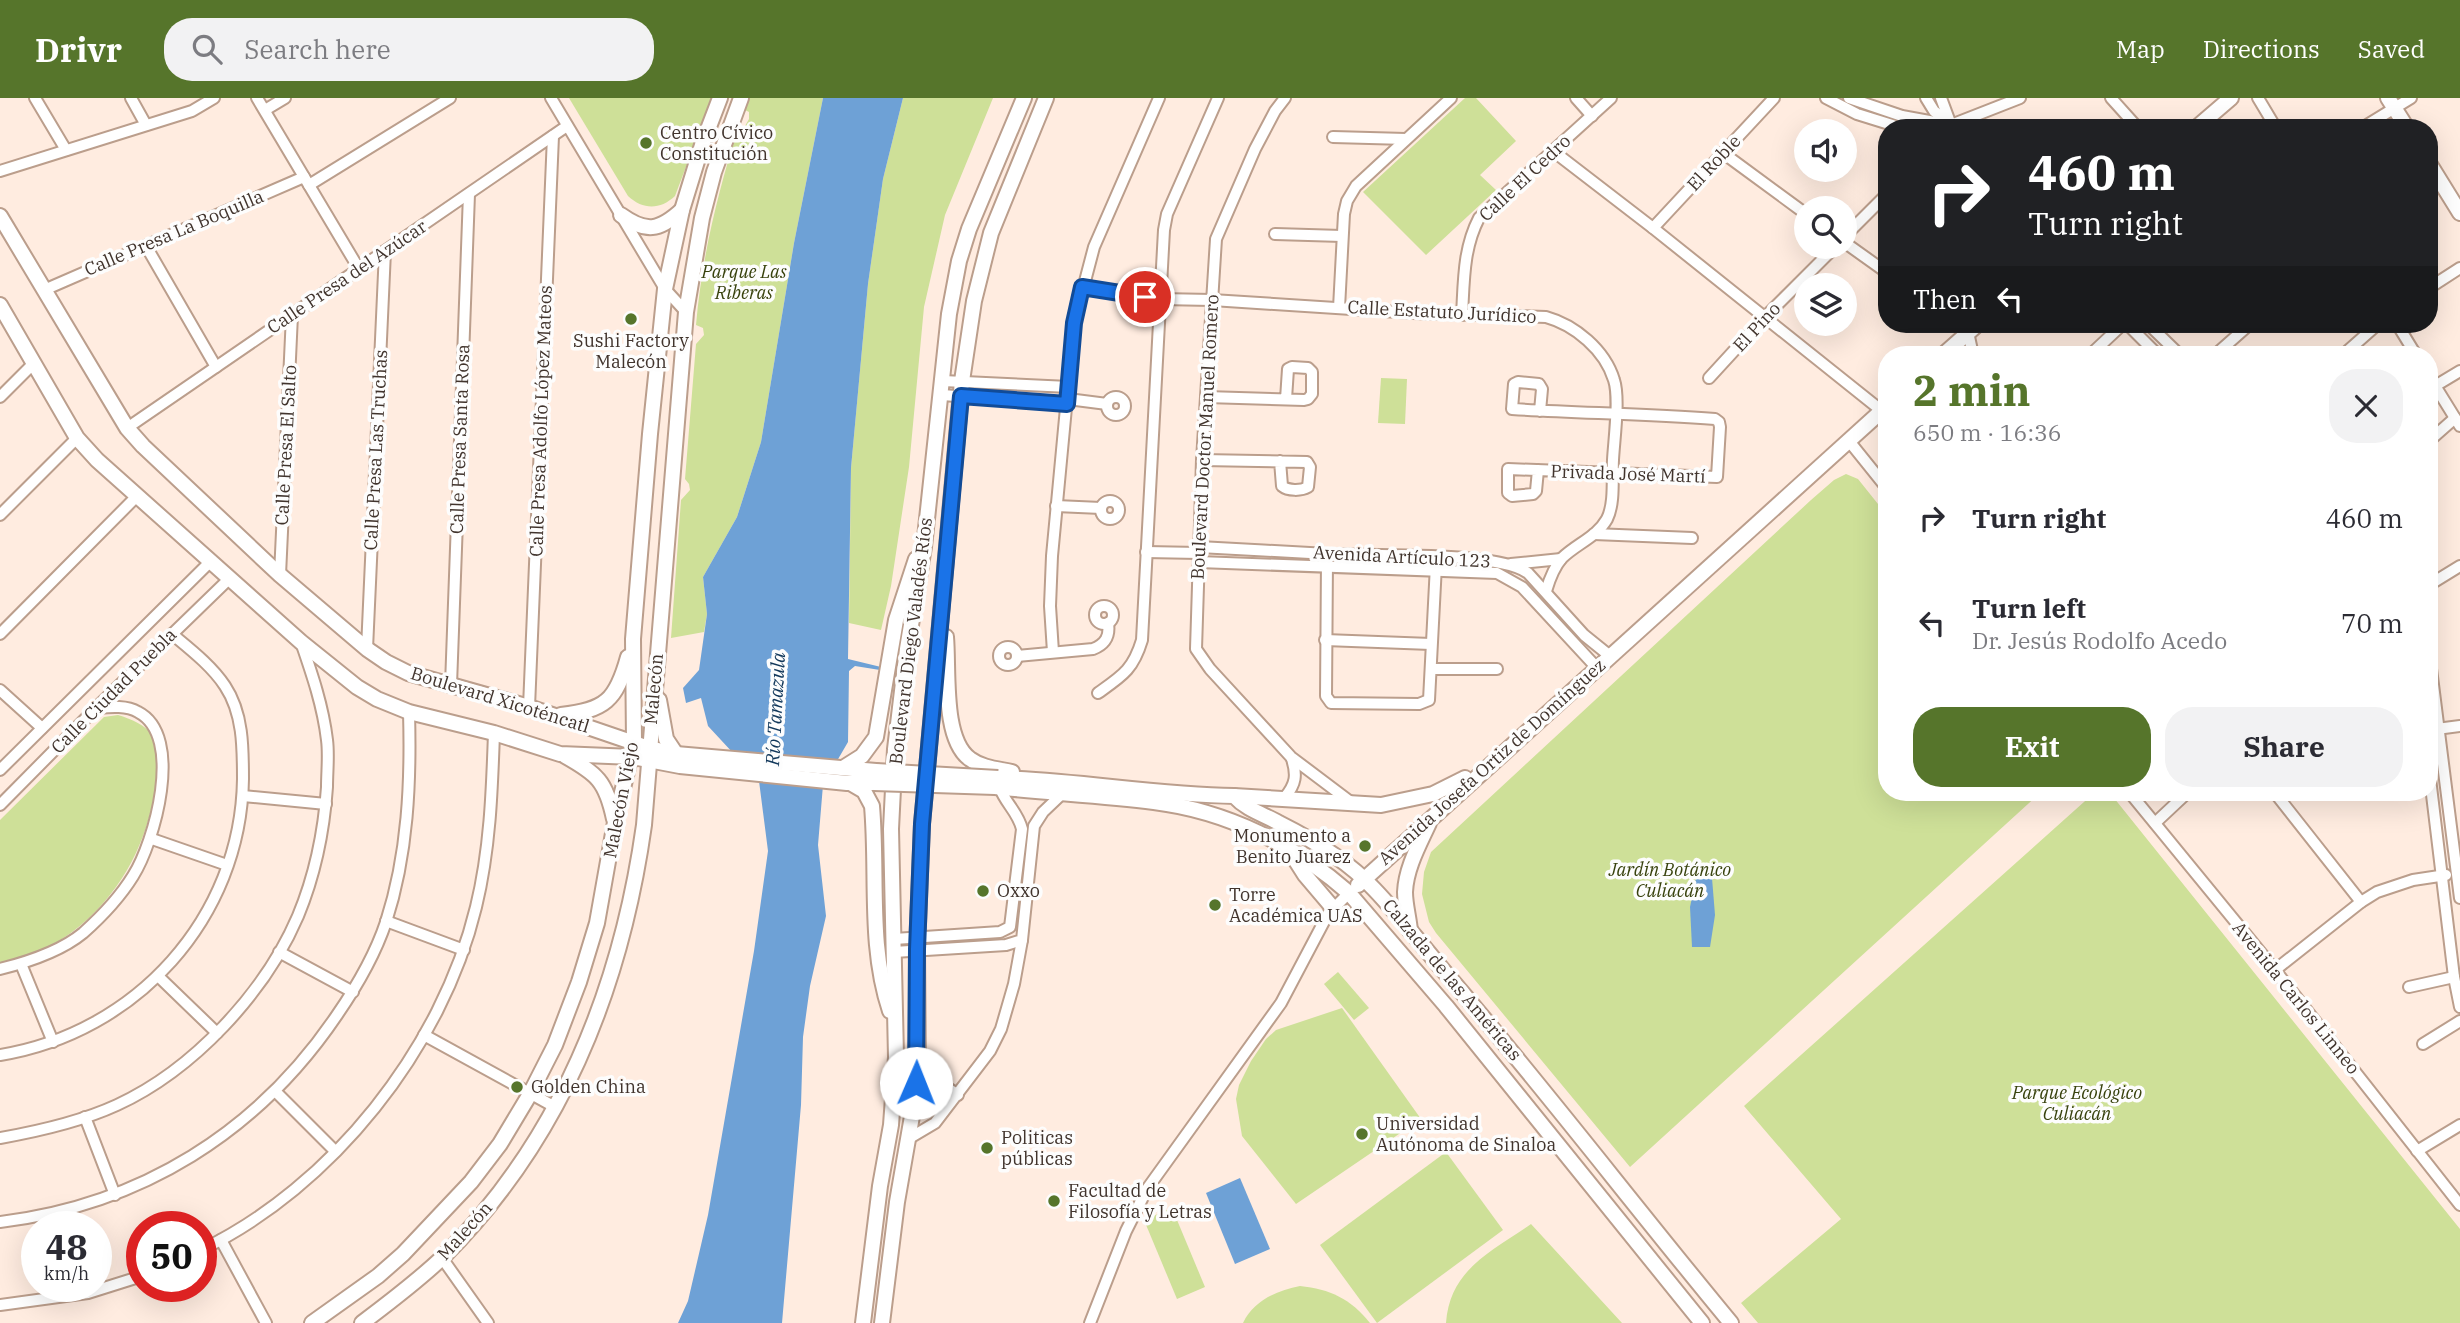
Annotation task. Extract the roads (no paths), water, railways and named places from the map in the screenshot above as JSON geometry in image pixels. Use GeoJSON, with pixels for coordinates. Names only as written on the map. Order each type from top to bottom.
{"type":"FeatureCollection","features":[{"type":"Feature","properties":{"kind":"main road","name":"Malecón Viejo"},"geometry":{"type":"LineString","coordinates":[[312,1323],[378,1276],[450,1206],[500,1144],[555,1045],[579,982],[597,923],[615,822],[634,750],[633,639],[650,435],[666,289],[682,210],[720,98]]}},
{"type":"Feature","properties":{"kind":"main road","name":"Malecón"},"geometry":{"type":"LineString","coordinates":[[362,1323],[442,1258],[488,1207],[534,1143],[586,1045],[623,936],[644,825],[686,312],[702,218],[714,172],[741,98]]}},
{"type":"Feature","properties":{"kind":"main road","name":"Boulevard Diego Valadés Ríos"},"geometry":{"type":"LineString","coordinates":[[863,1323],[880,1186],[893,1112],[895,1026],[891,829],[895,749],[907,649],[924,548],[949,314],[960,261],[987,182],[1024,98]]}},
{"type":"Feature","properties":{"kind":"main road","name":"Boulevard Diego Valadés Ríos"},"geometry":{"type":"LineString","coordinates":[[881,1323],[918,1067],[917,943],[922,824],[961,389],[974,301],[991,233],[1046,98]]}},
{"type":"Feature","properties":{"kind":"main road"},"geometry":{"type":"LineString","coordinates":[[2206,119],[2231,98]]}},
{"type":"Feature","properties":{"kind":"main road"},"geometry":{"type":"LineString","coordinates":[[2391,103],[2401,119]]}},
{"type":"Feature","properties":{"kind":"main road"},"geometry":{"type":"LineString","coordinates":[[2438,187],[2460,213]]}},
{"type":"Feature","properties":{"kind":"main road"},"geometry":{"type":"LineString","coordinates":[[621,215],[637,225],[653,228],[665,224],[682,210]]}},
{"type":"Feature","properties":{"kind":"main road","name":"Boulevard Xicoténcatl"},"geometry":{"type":"LineString","coordinates":[[0,216],[127,428],[143,446],[280,575],[367,649],[408,673],[529,707],[649,754],[845,776],[998,784]]}},
{"type":"Feature","properties":{"kind":"main road","name":"Boulevard Xicoténcatl"},"geometry":{"type":"LineString","coordinates":[[0,305],[77,438],[97,460],[301,642],[357,687],[377,699],[409,712],[494,733],[560,754],[634,750]]}},
{"type":"Feature","properties":{"kind":"main road","name":"Avenida Josefa Ortiz de Domínguez"},"geometry":{"type":"LineString","coordinates":[[1349,893],[1878,414]]}},
{"type":"Feature","properties":{"kind":"main road"},"geometry":{"type":"LineString","coordinates":[[895,1026],[883,980],[875,929],[872,806],[862,788],[845,776],[876,737],[901,603],[912,568],[924,548]]}},
{"type":"Feature","properties":{"kind":"main road"},"geometry":{"type":"LineString","coordinates":[[942,612],[947,644],[951,716],[957,745],[967,757],[980,765],[1036,779],[1195,796],[1281,797],[1381,805],[1419,799],[1449,787],[1488,766]]}},
{"type":"Feature","properties":{"kind":"main road"},"geometry":{"type":"LineString","coordinates":[[555,716],[588,712],[603,705],[614,693],[623,676],[633,639]]}},
{"type":"Feature","properties":{"kind":"main road"},"geometry":{"type":"LineString","coordinates":[[655,688],[666,739],[680,758]]}},
{"type":"Feature","properties":{"kind":"main road"},"geometry":{"type":"LineString","coordinates":[[560,754],[587,769],[601,782],[610,796],[615,822]]}},
{"type":"Feature","properties":{"kind":"main road"},"geometry":{"type":"LineString","coordinates":[[998,784],[1036,779]]}},
{"type":"Feature","properties":{"kind":"main road","name":"Calzada de las Américas"},"geometry":{"type":"LineString","coordinates":[[998,784],[1157,802],[1194,810],[1245,826],[1312,863],[1349,893],[1446,1006],[1702,1323]]}},
{"type":"Feature","properties":{"kind":"main road","name":"Calzada de las Américas"},"geometry":{"type":"LineString","coordinates":[[1234,796],[1244,807],[1313,842],[1374,888],[1525,1065],[1731,1323]]}},
{"type":"Feature","properties":{"kind":"main road"},"geometry":{"type":"LineString","coordinates":[[1410,932],[1406,882],[1413,858],[1432,817]]}},
{"type":"Feature","properties":{"kind":"main road"},"geometry":{"type":"LineString","coordinates":[[1288,849],[1305,876],[1333,908]]}},
{"type":"Feature","properties":{"kind":"street"},"geometry":{"type":"LineString","coordinates":[[34,98],[66,150]]}},
{"type":"Feature","properties":{"kind":"street"},"geometry":{"type":"LineString","coordinates":[[131,98],[146,125]]}},
{"type":"Feature","properties":{"kind":"street"},"geometry":{"type":"LineString","coordinates":[[0,171],[192,111],[215,98]]}},
{"type":"Feature","properties":{"kind":"street"},"geometry":{"type":"LineString","coordinates":[[257,98],[359,269]]}},
{"type":"Feature","properties":{"kind":"street"},"geometry":{"type":"LineString","coordinates":[[264,110],[285,98]]}},
{"type":"Feature","properties":{"kind":"street","name":"Calle Presa La Boquilla"},"geometry":{"type":"LineString","coordinates":[[44,289],[307,181],[450,98]]}},
{"type":"Feature","properties":{"kind":"street"},"geometry":{"type":"LineString","coordinates":[[551,98],[666,289],[686,312]]}},
{"type":"Feature","properties":{"kind":"street"},"geometry":{"type":"LineString","coordinates":[[1053,652],[1050,606],[1056,506],[1074,323],[1094,247],[1159,98]]}},
{"type":"Feature","properties":{"kind":"street"},"geometry":{"type":"LineString","coordinates":[[1098,693],[1129,671],[1142,640],[1167,214],[1218,98]]}},
{"type":"Feature","properties":{"kind":"street","name":"Boulevard Doctor Manuel Romero"},"geometry":{"type":"LineString","coordinates":[[1285,98],[1255,149],[1216,239],[1202,460],[1196,649],[1210,669],[1291,757],[1353,804]]}},
{"type":"Feature","properties":{"kind":"street"},"geometry":{"type":"LineString","coordinates":[[1339,307],[1342,236],[1347,201],[1356,186],[1451,98]]}},
{"type":"Feature","properties":{"kind":"street"},"geometry":{"type":"LineString","coordinates":[[1576,98],[1592,116]]}},
{"type":"Feature","properties":{"kind":"street","name":"Calle El Cedro"},"geometry":{"type":"LineString","coordinates":[[1462,315],[1467,249],[1470,234],[1479,218],[1611,98]]}},
{"type":"Feature","properties":{"kind":"street","name":"El Roble"},"geometry":{"type":"LineString","coordinates":[[1653,228],[1774,98]]}},
{"type":"Feature","properties":{"kind":"street"},"geometry":{"type":"LineString","coordinates":[[1826,98],[1857,114],[1878,121]]}},
{"type":"Feature","properties":{"kind":"street"},"geometry":{"type":"LineString","coordinates":[[1849,98],[1916,119]]}},
{"type":"Feature","properties":{"kind":"street"},"geometry":{"type":"LineString","coordinates":[[1926,98],[1943,119]]}},
{"type":"Feature","properties":{"kind":"street"},"geometry":{"type":"LineString","coordinates":[[1941,98],[1949,119]]}},
{"type":"Feature","properties":{"kind":"street"},"geometry":{"type":"LineString","coordinates":[[1971,119],[2020,98]]}},
{"type":"Feature","properties":{"kind":"street"},"geometry":{"type":"LineString","coordinates":[[2111,98],[2130,119]]}},
{"type":"Feature","properties":{"kind":"street"},"geometry":{"type":"LineString","coordinates":[[2258,98],[2271,119]]}},
{"type":"Feature","properties":{"kind":"street"},"geometry":{"type":"LineString","coordinates":[[2372,119],[2391,103],[2411,98]]}},
{"type":"Feature","properties":{"kind":"street","name":"Calle Presa del Azúcar"},"geometry":{"type":"LineString","coordinates":[[127,428],[567,126]]}},
{"type":"Feature","properties":{"kind":"street","name":"Calle Presa Adolfo López Mateos"},"geometry":{"type":"LineString","coordinates":[[529,707],[553,136]]}},
{"type":"Feature","properties":{"kind":"street"},"geometry":{"type":"LineString","coordinates":[[1333,137],[1406,139]]}},
{"type":"Feature","properties":{"kind":"street"},"geometry":{"type":"LineString","coordinates":[[1553,151],[1878,404]]}},
{"type":"Feature","properties":{"kind":"street"},"geometry":{"type":"LineString","coordinates":[[1723,153],[1794,205]]}},
{"type":"Feature","properties":{"kind":"street","name":"Calle Presa Santa Rosa"},"geometry":{"type":"LineString","coordinates":[[451,685],[469,194]]}},
{"type":"Feature","properties":{"kind":"street"},"geometry":{"type":"LineString","coordinates":[[1857,225],[1878,203]]}},
{"type":"Feature","properties":{"kind":"street"},"geometry":{"type":"LineString","coordinates":[[1275,234],[1342,236]]}},
{"type":"Feature","properties":{"kind":"street"},"geometry":{"type":"LineString","coordinates":[[146,246],[216,367]]}},
{"type":"Feature","properties":{"kind":"street"},"geometry":{"type":"LineString","coordinates":[[1857,249],[1878,266]]}},
{"type":"Feature","properties":{"kind":"street","name":"Calle Presa Las Truchas"},"geometry":{"type":"LineString","coordinates":[[367,649],[384,251]]}},
{"type":"Feature","properties":{"kind":"street","name":"El Pino"},"geometry":{"type":"LineString","coordinates":[[1709,378],[1823,259]]}},
{"type":"Feature","properties":{"kind":"street"},"geometry":{"type":"LineString","coordinates":[[2438,282],[2460,268]]}},
{"type":"Feature","properties":{"kind":"street","name":"Calle Estatuto Jurídico"},"geometry":{"type":"LineString","coordinates":[[1082,287],[1160,299],[1546,317],[1563,322],[1590,343],[1610,368],[1616,390],[1609,513],[1594,534],[1561,559]]}},
{"type":"Feature","properties":{"kind":"street","name":"Calle Presa El Salto"},"geometry":{"type":"LineString","coordinates":[[280,575],[292,315]]}},
{"type":"Feature","properties":{"kind":"street"},"geometry":{"type":"LineString","coordinates":[[2100,346],[2115,333]]}},
{"type":"Feature","properties":{"kind":"street"},"geometry":{"type":"LineString","coordinates":[[2135,333],[2148,346]]}},
{"type":"Feature","properties":{"kind":"street"},"geometry":{"type":"LineString","coordinates":[[2157,333],[2171,346]]}},
{"type":"Feature","properties":{"kind":"street"},"geometry":{"type":"LineString","coordinates":[[2225,346],[2240,333]]}},
{"type":"Feature","properties":{"kind":"street"},"geometry":{"type":"LineString","coordinates":[[2353,346],[2368,333]]}},
{"type":"Feature","properties":{"kind":"street"},"geometry":{"type":"LineString","coordinates":[[0,397],[34,363]]}},
{"type":"Feature","properties":{"kind":"street"},"geometry":{"type":"LineString","coordinates":[[1206,397],[1286,399],[1310,397],[1312,372],[1306,367],[1292,367],[1288,372],[1286,399]]}},
{"type":"Feature","properties":{"kind":"street"},"geometry":{"type":"LineString","coordinates":[[2438,384],[2460,371]]}},
{"type":"Feature","properties":{"kind":"street"},"geometry":{"type":"LineString","coordinates":[[1540,411],[1542,388],[1536,383],[1514,384],[1512,409],[1540,411],[1615,415]]}},
{"type":"Feature","properties":{"kind":"street"},"geometry":{"type":"LineString","coordinates":[[942,388],[1068,397],[1107,404]]}},
{"type":"Feature","properties":{"kind":"street"},"geometry":{"type":"LineString","coordinates":[[961,389],[1068,397]]}},
{"type":"Feature","properties":{"kind":"street"},"geometry":{"type":"LineString","coordinates":[[2438,391],[2457,422],[2438,435]]}},
{"type":"Feature","properties":{"kind":"street","name":"Privada José Martí"},"geometry":{"type":"LineString","coordinates":[[1538,470],[1717,477],[1720,427],[1717,420],[1615,415]]}},
{"type":"Feature","properties":{"kind":"street"},"geometry":{"type":"LineString","coordinates":[[0,515],[77,438]]}},
{"type":"Feature","properties":{"kind":"street"},"geometry":{"type":"LineString","coordinates":[[1849,441],[1878,477]]}},
{"type":"Feature","properties":{"kind":"street"},"geometry":{"type":"LineString","coordinates":[[1202,460],[1280,461],[1307,462],[1310,467],[1308,487],[1302,490],[1286,489],[1282,486],[1280,461]]}},
{"type":"Feature","properties":{"kind":"street"},"geometry":{"type":"LineString","coordinates":[[0,634],[137,496]]}},
{"type":"Feature","properties":{"kind":"street"},"geometry":{"type":"LineString","coordinates":[[1056,506],[1101,508]]}},
{"type":"Feature","properties":{"kind":"street"},"geometry":{"type":"LineString","coordinates":[[1594,534],[1692,538]]}},
{"type":"Feature","properties":{"kind":"street"},"geometry":{"type":"LineString","coordinates":[[1146,552],[1199,554]]}},
{"type":"Feature","properties":{"kind":"street","name":"Avenida Artículo 123"},"geometry":{"type":"LineString","coordinates":[[1199,554],[1436,557],[1511,564],[1528,573],[1584,635],[1610,656]]}},
{"type":"Feature","properties":{"kind":"street","name":"Avenida Artículo 123"},"geometry":{"type":"LineString","coordinates":[[1199,554],[1327,567],[1497,573],[1514,581],[1597,667]]}},
{"type":"Feature","properties":{"kind":"street"},"geometry":{"type":"LineString","coordinates":[[1327,554],[1326,696],[1331,703],[1424,703],[1430,694],[1436,557]]}},
{"type":"Feature","properties":{"kind":"street"},"geometry":{"type":"LineString","coordinates":[[1511,564],[1561,559]]}},
{"type":"Feature","properties":{"kind":"street"},"geometry":{"type":"LineString","coordinates":[[1546,591],[1561,559]]}},
{"type":"Feature","properties":{"kind":"street","name":"Calle Ciudad Puebla"},"geometry":{"type":"LineString","coordinates":[[0,769],[211,561]]}},
{"type":"Feature","properties":{"kind":"street"},"geometry":{"type":"LineString","coordinates":[[2438,579],[2460,566]]}},
{"type":"Feature","properties":{"kind":"street","name":"Calle Ciudad Puebla"},"geometry":{"type":"LineString","coordinates":[[0,805],[230,578]]}},
{"type":"Feature","properties":{"kind":"street"},"geometry":{"type":"LineString","coordinates":[[1017,656],[1085,651],[1099,646],[1109,636],[1108,623]]}},
{"type":"Feature","properties":{"kind":"street"},"geometry":{"type":"LineString","coordinates":[[0,1055],[53,1042],[131,1001],[159,977],[190,938],[212,901],[227,865],[243,796],[243,747],[234,704],[226,687],[172,634]]}},
{"type":"Feature","properties":{"kind":"street"},"geometry":{"type":"LineString","coordinates":[[1325,640],[1431,644]]}},
{"type":"Feature","properties":{"kind":"street"},"geometry":{"type":"LineString","coordinates":[[0,1138],[47,1129],[85,1117],[118,1104],[174,1070],[217,1033],[240,1008],[279,952],[298,917],[312,877],[322,837],[326,804],[327,740],[321,704],[301,642]]}},
{"type":"Feature","properties":{"kind":"street"},"geometry":{"type":"LineString","coordinates":[[1431,669],[1497,669]]}},
{"type":"Feature","properties":{"kind":"street"},"geometry":{"type":"LineString","coordinates":[[0,691],[42,728]]}},
{"type":"Feature","properties":{"kind":"street"},"geometry":{"type":"LineString","coordinates":[[0,969],[21,964],[59,948],[83,933],[134,875],[152,839],[162,785],[163,760],[152,724],[137,711],[114,707],[96,708]]}},
{"type":"Feature","properties":{"kind":"street"},"geometry":{"type":"LineString","coordinates":[[0,1222],[69,1210],[115,1195],[155,1178],[196,1154],[238,1125],[275,1091],[326,1031],[353,992],[374,953],[398,878],[411,773],[409,712]]}},
{"type":"Feature","properties":{"kind":"street"},"geometry":{"type":"LineString","coordinates":[[2438,728],[2460,726]]}},
{"type":"Feature","properties":{"kind":"street"},"geometry":{"type":"LineString","coordinates":[[217,1242],[288,1193],[335,1151],[376,1107],[424,1035],[464,950],[484,873],[492,813],[494,733]]}},
{"type":"Feature","properties":{"kind":"street"},"geometry":{"type":"LineString","coordinates":[[1281,797],[1285,797],[1296,779],[1291,757]]}},
{"type":"Feature","properties":{"kind":"street"},"geometry":{"type":"LineString","coordinates":[[2438,758],[2460,898]]}},
{"type":"Feature","properties":{"kind":"street"},"geometry":{"type":"LineString","coordinates":[[894,945],[1000,932],[1010,927],[1021,829],[1017,814],[1004,799],[998,784]]}},
{"type":"Feature","properties":{"kind":"street"},"geometry":{"type":"LineString","coordinates":[[908,1139],[935,1123],[990,1051],[1001,1029],[1014,984],[1022,940],[1034,826],[1043,812],[1063,792]]}},
{"type":"Feature","properties":{"kind":"street"},"geometry":{"type":"LineString","coordinates":[[243,796],[326,804]]}},
{"type":"Feature","properties":{"kind":"street","name":"Avenida Carlos Linneo"},"geometry":{"type":"LineString","coordinates":[[2137,801],[2275,970],[2460,1205]]}},
{"type":"Feature","properties":{"kind":"street"},"geometry":{"type":"LineString","coordinates":[[2155,822],[2178,801]]}},
{"type":"Feature","properties":{"kind":"street"},"geometry":{"type":"LineString","coordinates":[[2281,801],[2361,902]]}},
{"type":"Feature","properties":{"kind":"street"},"geometry":{"type":"LineString","coordinates":[[2433,801],[2460,1007]]}},
{"type":"Feature","properties":{"kind":"street"},"geometry":{"type":"LineString","coordinates":[[152,839],[227,865]]}},
{"type":"Feature","properties":{"kind":"street"},"geometry":{"type":"LineString","coordinates":[[2275,970],[2361,902],[2394,886],[2458,874]]}},
{"type":"Feature","properties":{"kind":"street","name":"Avenida Josefa Ortiz de Domínguez"},"geometry":{"type":"LineString","coordinates":[[1090,1323],[1143,1195],[1281,1003],[1333,908],[1349,893]]}},
{"type":"Feature","properties":{"kind":"street"},"geometry":{"type":"LineString","coordinates":[[386,921],[464,950]]}},
{"type":"Feature","properties":{"kind":"street"},"geometry":{"type":"LineString","coordinates":[[917,943],[1006,945],[1022,940]]}},
{"type":"Feature","properties":{"kind":"street"},"geometry":{"type":"LineString","coordinates":[[279,952],[353,992]]}},
{"type":"Feature","properties":{"kind":"street"},"geometry":{"type":"LineString","coordinates":[[21,964],[53,1042]]}},
{"type":"Feature","properties":{"kind":"street"},"geometry":{"type":"LineString","coordinates":[[159,977],[217,1033]]}},
{"type":"Feature","properties":{"kind":"street"},"geometry":{"type":"LineString","coordinates":[[2409,988],[2454,977]]}},
{"type":"Feature","properties":{"kind":"street"},"geometry":{"type":"LineString","coordinates":[[2423,1044],[2460,1021]]}},
{"type":"Feature","properties":{"kind":"street"},"geometry":{"type":"LineString","coordinates":[[424,1035],[555,1107]]}},
{"type":"Feature","properties":{"kind":"street"},"geometry":{"type":"LineString","coordinates":[[918,1067],[958,1095]]}},
{"type":"Feature","properties":{"kind":"street"},"geometry":{"type":"LineString","coordinates":[[275,1091],[335,1151]]}},
{"type":"Feature","properties":{"kind":"street"},"geometry":{"type":"LineString","coordinates":[[85,1117],[115,1195]]}},
{"type":"Feature","properties":{"kind":"street"},"geometry":{"type":"LineString","coordinates":[[2417,1151],[2460,1125]]}},
{"type":"Feature","properties":{"kind":"street"},"geometry":{"type":"LineString","coordinates":[[221,1240],[266,1323]]}},
{"type":"Feature","properties":{"kind":"street"},"geometry":{"type":"LineString","coordinates":[[442,1258],[488,1323]]}},
{"type":"Feature","properties":{"kind":"street"},"geometry":{"type":"LineString","coordinates":[[0,1306],[22,1302]]}},
{"type":"Feature","properties":{"kind":"water","name":"Río Tamazula"},"geometry":{"type":"Polygon","coordinates":[[[823,98],[903,98],[883,179],[868,284],[851,468],[848,659],[881,667],[880,670],[855,666],[849,671],[848,742],[823,785],[818,845],[826,916],[810,986],[803,1037],[801,1105],[782,1323],[678,1323],[688,1301],[708,1215],[754,951],[768,851],[759,781],[708,726],[701,698],[686,703],[683,688],[699,670],[707,614],[703,577],[737,517],[761,442],[794,243],[823,98]]]}},
{"type":"Feature","properties":{"kind":"water"},"geometry":{"type":"Polygon","coordinates":[[[1696,878],[1712,878],[1715,915],[1710,947],[1692,947],[1690,907],[1696,878]]]}},
{"type":"Feature","properties":{"kind":"water"},"geometry":{"type":"Polygon","coordinates":[[[1240,1178],[1270,1249],[1235,1264],[1206,1193],[1240,1178]]]}},
{"type":"Feature","properties":{"kind":"place","name":"Centro Cívico Constitución"},"geometry":{"type":"Point","coordinates":[646,143]}},
{"type":"Feature","properties":{"kind":"place","name":"Sushi Factory Malecón"},"geometry":{"type":"Point","coordinates":[631,319]}},
{"type":"Feature","properties":{"kind":"place","name":"Monumento a Benito Juarez"},"geometry":{"type":"Point","coordinates":[1365,846]}},
{"type":"Feature","properties":{"kind":"place","name":"Oxxo"},"geometry":{"type":"Point","coordinates":[983,891]}},
{"type":"Feature","properties":{"kind":"place","name":"Torre Académica UAS"},"geometry":{"type":"Point","coordinates":[1215,905]}},
{"type":"Feature","properties":{"kind":"place","name":"Golden China"},"geometry":{"type":"Point","coordinates":[517,1087]}},
{"type":"Feature","properties":{"kind":"place","name":"Universidad Autónoma de Sinaloa"},"geometry":{"type":"Point","coordinates":[1362,1134]}},
{"type":"Feature","properties":{"kind":"place","name":"Politicas públicas"},"geometry":{"type":"Point","coordinates":[987,1148]}},
{"type":"Feature","properties":{"kind":"place","name":"Facultad de Filosofía y Letras"},"geometry":{"type":"Point","coordinates":[1054,1201]}},
{"type":"Feature","properties":{"kind":"park label","name":"Parque Las Riberas"},"geometry":{"type":"Point","coordinates":[744,282]}},
{"type":"Feature","properties":{"kind":"park label","name":"Jardín Botánico Culiacán"},"geometry":{"type":"Point","coordinates":[1670,880]}},
{"type":"Feature","properties":{"kind":"park label","name":"Parque Ecológico Culiacán"},"geometry":{"type":"Point","coordinates":[2077,1103]}}]}
